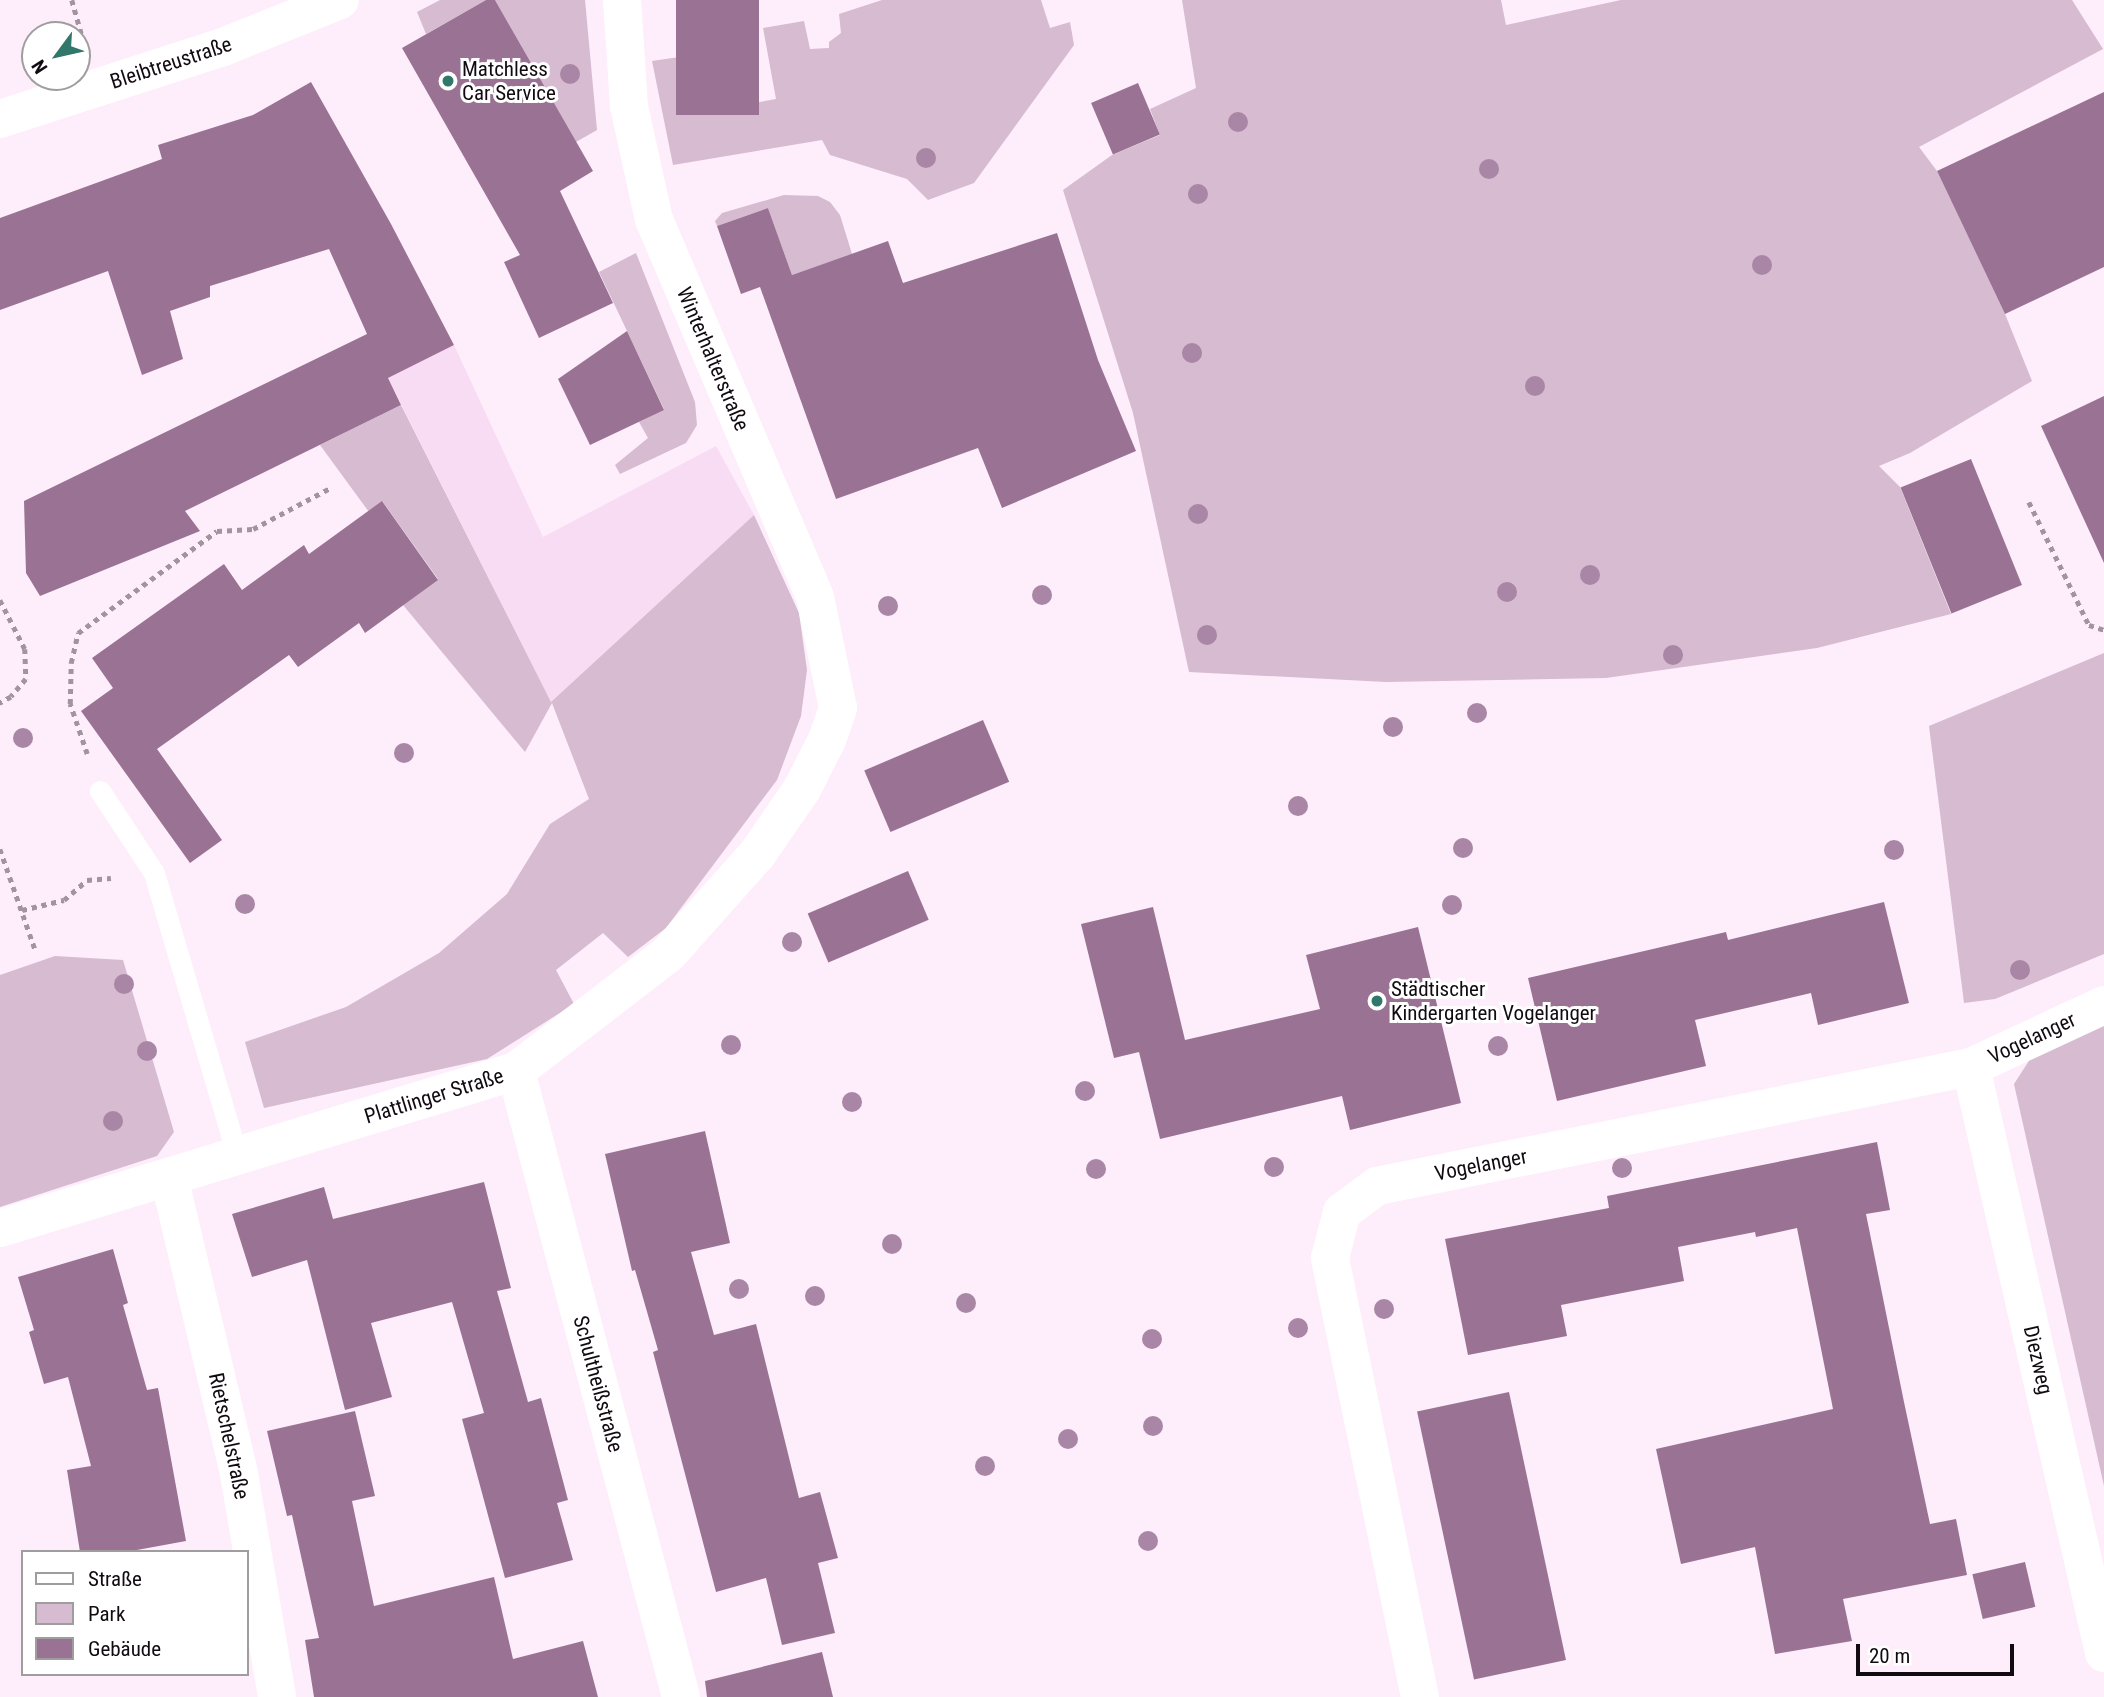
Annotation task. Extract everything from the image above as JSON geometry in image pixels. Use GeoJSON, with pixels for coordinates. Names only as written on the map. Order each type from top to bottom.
{"type":"FeatureCollection","features":[{"type":"Feature","properties":{"kind":"street","name":"Bleibtreustraße"},"geometry":{"type":"LineString","coordinates":[[0,119],[223,47],[340,0]]}},
{"type":"Feature","properties":{"kind":"street","name":"Winterhalterstraße"},"geometry":{"type":"LineString","coordinates":[[622,0],[629,106],[654,220],[815,597],[838,708]]}},
{"type":"Feature","properties":{"kind":"street","name":"Plattlinger Straße"},"geometry":{"type":"LineString","coordinates":[[0,1228],[516,1071],[669,953],[758,853],[802,789],[827,740],[838,708]]}},
{"type":"Feature","properties":{"kind":"street","name":"Vogelanger"},"geometry":{"type":"LineString","coordinates":[[1420,1697],[1330,1258],[1342,1212],[1377,1186],[1971,1067],[2104,1005]]}},
{"type":"Feature","properties":{"kind":"street","name":"Diezweg"},"geometry":{"type":"LineString","coordinates":[[1971,1067],[2104,1653]]}},
{"type":"Feature","properties":{"kind":"street","name":"Schultheißstraße"},"geometry":{"type":"LineString","coordinates":[[516,1071],[681,1697]]}},
{"type":"Feature","properties":{"kind":"street","name":"Rietschelstraße"},"geometry":{"type":"LineString","coordinates":[[169,1177],[239,1474],[277,1697]]}},
{"type":"Feature","properties":{"kind":"lane"},"geometry":{"type":"LineString","coordinates":[[100,791],[154,873],[237,1156]]}},
{"type":"Feature","properties":{"kind":"path"},"geometry":{"type":"LineString","coordinates":[[100,791],[70,704],[71,663],[78,633],[217,531],[253,529],[332,487]]}},
{"type":"Feature","properties":{"kind":"path"},"geometry":{"type":"LineString","coordinates":[[2029,502],[2089,625],[2104,630]]}},
{"type":"Feature","properties":{"kind":"path"},"geometry":{"type":"LineString","coordinates":[[0,600],[25,649],[26,679],[11,697],[0,703]]}},
{"type":"Feature","properties":{"kind":"path"},"geometry":{"type":"LineString","coordinates":[[0,849],[36,952]]}},
{"type":"Feature","properties":{"kind":"path"},"geometry":{"type":"LineString","coordinates":[[22,911],[64,900],[87,880],[154,873]]}},
{"type":"Feature","properties":{"kind":"shaded area"},"geometry":{"type":"Polygon","coordinates":[[[454,345],[543,537],[716,446],[754,515],[551,702],[388,378],[454,345]]]}},
{"type":"Feature","properties":{"kind":"green space"},"geometry":{"type":"Polygon","coordinates":[[[440,0],[486,0],[426,34],[417,12],[440,0]]]}},
{"type":"Feature","properties":{"kind":"green space"},"geometry":{"type":"Polygon","coordinates":[[[495,0],[585,0],[597,130],[576,142],[495,0]]]}},
{"type":"Feature","properties":{"kind":"green space"},"geometry":{"type":"Polygon","coordinates":[[[882,0],[1041,0],[1050,28],[1070,22],[1074,45],[974,183],[928,200],[907,179],[830,155],[822,140],[673,165],[652,61],[686,56],[697,113],[776,99],[763,28],[804,21],[810,49],[829,48],[829,42],[841,33],[839,14],[882,0]]]}},
{"type":"Feature","properties":{"kind":"green space"},"geometry":{"type":"Polygon","coordinates":[[[1182,0],[1501,0],[1506,25],[1621,0],[2072,0],[2103,49],[1919,147],[1937,171],[2005,314],[2032,381],[1910,453],[1879,466],[1900,487],[1951,614],[1817,648],[1606,678],[1386,682],[1189,672],[1133,413],[1063,190],[1112,155],[1160,135],[1150,109],[1196,88],[1182,0]]]}},
{"type":"Feature","properties":{"kind":"green space"},"geometry":{"type":"Polygon","coordinates":[[[784,195],[818,196],[830,202],[840,215],[852,254],[792,275],[768,208],[717,226],[715,221],[722,213],[784,195]]]}},
{"type":"Feature","properties":{"kind":"green space"},"geometry":{"type":"Polygon","coordinates":[[[636,253],[695,402],[697,425],[686,443],[620,474],[615,465],[648,438],[639,422],[664,409],[599,272],[636,253]]]}},
{"type":"Feature","properties":{"kind":"green space"},"geometry":{"type":"Polygon","coordinates":[[[401,405],[551,702],[754,515],[799,613],[807,670],[801,716],[777,780],[666,928],[628,957],[603,933],[556,970],[574,1004],[487,1059],[264,1108],[245,1042],[346,1007],[439,953],[507,894],[550,824],[589,799],[552,703],[525,752],[403,605],[438,579],[383,502],[369,512],[320,445],[401,405]]]}},
{"type":"Feature","properties":{"kind":"green space"},"geometry":{"type":"Polygon","coordinates":[[[2104,653],[2104,954],[1995,999],[1964,1003],[1929,726],[2104,653]]]}},
{"type":"Feature","properties":{"kind":"green space"},"geometry":{"type":"Polygon","coordinates":[[[55,956],[123,960],[174,1132],[157,1156],[0,1207],[0,975],[55,956]]]}},
{"type":"Feature","properties":{"kind":"green space"},"geometry":{"type":"Polygon","coordinates":[[[2104,1023],[2104,1486],[2014,1084],[2034,1053],[2104,1023]]]}},
{"type":"Feature","properties":{"kind":"building"},"geometry":{"type":"Polygon","coordinates":[[[486,0],[495,0],[593,171],[560,191],[613,303],[539,338],[504,262],[520,255],[402,48],[486,0]]]}},
{"type":"Feature","properties":{"kind":"building"},"geometry":{"type":"Polygon","coordinates":[[[676,0],[759,0],[759,115],[676,115],[676,0]]]}},
{"type":"Feature","properties":{"kind":"building"},"geometry":{"type":"Polygon","coordinates":[[[311,82],[391,224],[454,345],[388,378],[401,405],[185,511],[200,531],[40,596],[26,573],[24,501],[367,334],[329,249],[210,286],[210,297],[170,311],[183,359],[142,375],[108,271],[0,310],[0,218],[162,159],[158,145],[253,115],[311,82]]]}},
{"type":"Feature","properties":{"kind":"building"},"geometry":{"type":"Polygon","coordinates":[[[1138,83],[1160,135],[1113,154],[1091,103],[1138,83]]]}},
{"type":"Feature","properties":{"kind":"building"},"geometry":{"type":"Polygon","coordinates":[[[2104,92],[2104,267],[2005,314],[1937,171],[2104,92]]]}},
{"type":"Feature","properties":{"kind":"building"},"geometry":{"type":"Polygon","coordinates":[[[768,208],[792,275],[888,241],[903,283],[1057,233],[1098,360],[1136,451],[1002,508],[978,448],[836,499],[760,287],[741,294],[717,226],[768,208]]]}},
{"type":"Feature","properties":{"kind":"building"},"geometry":{"type":"Polygon","coordinates":[[[627,331],[664,410],[590,445],[558,379],[627,331]]]}},
{"type":"Feature","properties":{"kind":"building"},"geometry":{"type":"Polygon","coordinates":[[[2104,396],[2104,563],[2041,426],[2104,396]]]}},
{"type":"Feature","properties":{"kind":"building"},"geometry":{"type":"Polygon","coordinates":[[[1971,459],[2022,585],[1951,614],[1901,487],[1971,459]]]}},
{"type":"Feature","properties":{"kind":"building"},"geometry":{"type":"Polygon","coordinates":[[[382,501],[438,580],[365,633],[359,623],[298,667],[289,655],[157,749],[222,840],[190,863],[81,711],[113,688],[92,658],[224,564],[242,590],[304,545],[309,554],[382,501]]]}},
{"type":"Feature","properties":{"kind":"building"},"geometry":{"type":"Polygon","coordinates":[[[983,720],[1009,782],[890,832],[864,770],[983,720]]]}},
{"type":"Feature","properties":{"kind":"building"},"geometry":{"type":"Polygon","coordinates":[[[908,871],[929,920],[828,962],[808,914],[908,871]]]}},
{"type":"Feature","properties":{"kind":"building"},"geometry":{"type":"Polygon","coordinates":[[[1884,902],[1909,1003],[1818,1025],[1811,993],[1695,1020],[1706,1066],[1557,1101],[1528,978],[1726,932],[1728,940],[1884,902]]]}},
{"type":"Feature","properties":{"kind":"building"},"geometry":{"type":"Polygon","coordinates":[[[1153,907],[1185,1040],[1320,1009],[1306,955],[1418,927],[1461,1103],[1350,1130],[1342,1096],[1160,1139],[1139,1052],[1114,1058],[1081,924],[1153,907]]]}},
{"type":"Feature","properties":{"kind":"building"},"geometry":{"type":"Polygon","coordinates":[[[705,1131],[730,1243],[691,1252],[714,1335],[756,1324],[799,1498],[820,1492],[838,1558],[818,1563],[835,1633],[782,1645],[766,1578],[716,1592],[653,1352],[658,1350],[635,1270],[632,1271],[605,1154],[705,1131]]]}},
{"type":"Feature","properties":{"kind":"building"},"geometry":{"type":"Polygon","coordinates":[[[1877,1142],[1890,1210],[1866,1214],[1904,1402],[1930,1524],[1956,1519],[1967,1575],[1843,1599],[1852,1641],[1775,1654],[1755,1547],[1681,1564],[1656,1449],[1833,1409],[1797,1228],[1756,1237],[1755,1232],[1678,1247],[1684,1281],[1561,1305],[1567,1336],[1468,1355],[1445,1239],[1609,1208],[1607,1196],[1877,1142]]]}},
{"type":"Feature","properties":{"kind":"building"},"geometry":{"type":"Polygon","coordinates":[[[484,1182],[511,1288],[497,1291],[528,1402],[541,1398],[568,1500],[557,1503],[573,1560],[505,1578],[462,1419],[484,1413],[452,1302],[371,1323],[392,1397],[345,1410],[307,1260],[252,1277],[232,1214],[324,1187],[333,1219],[484,1182]]]}},
{"type":"Feature","properties":{"kind":"building"},"geometry":{"type":"Polygon","coordinates":[[[113,1249],[128,1303],[123,1305],[147,1390],[158,1388],[186,1541],[137,1550],[80,1550],[67,1470],[91,1466],[68,1377],[44,1384],[29,1332],[34,1330],[18,1277],[113,1249]]]}},
{"type":"Feature","properties":{"kind":"building"},"geometry":{"type":"Polygon","coordinates":[[[1509,1392],[1566,1660],[1474,1680],[1417,1412],[1509,1392]]]}},
{"type":"Feature","properties":{"kind":"building"},"geometry":{"type":"Polygon","coordinates":[[[355,1411],[375,1496],[352,1501],[374,1606],[494,1577],[513,1659],[583,1641],[598,1697],[314,1697],[305,1640],[319,1638],[292,1515],[287,1516],[267,1431],[355,1411]]]}},
{"type":"Feature","properties":{"kind":"building"},"geometry":{"type":"Polygon","coordinates":[[[2025,1562],[2035,1607],[1983,1619],[1972,1574],[2025,1562]]]}},
{"type":"Feature","properties":{"kind":"building"},"geometry":{"type":"Polygon","coordinates":[[[822,1652],[833,1697],[707,1697],[705,1681],[822,1652]]]}},
{"type":"Feature","properties":{"kind":"place","name":"Matchless Car Service"},"geometry":{"type":"Point","coordinates":[448,81]}},
{"type":"Feature","properties":{"kind":"place","name":"Städtischer Kindergarten Vogelanger"},"geometry":{"type":"Point","coordinates":[1377,1001]}}]}
